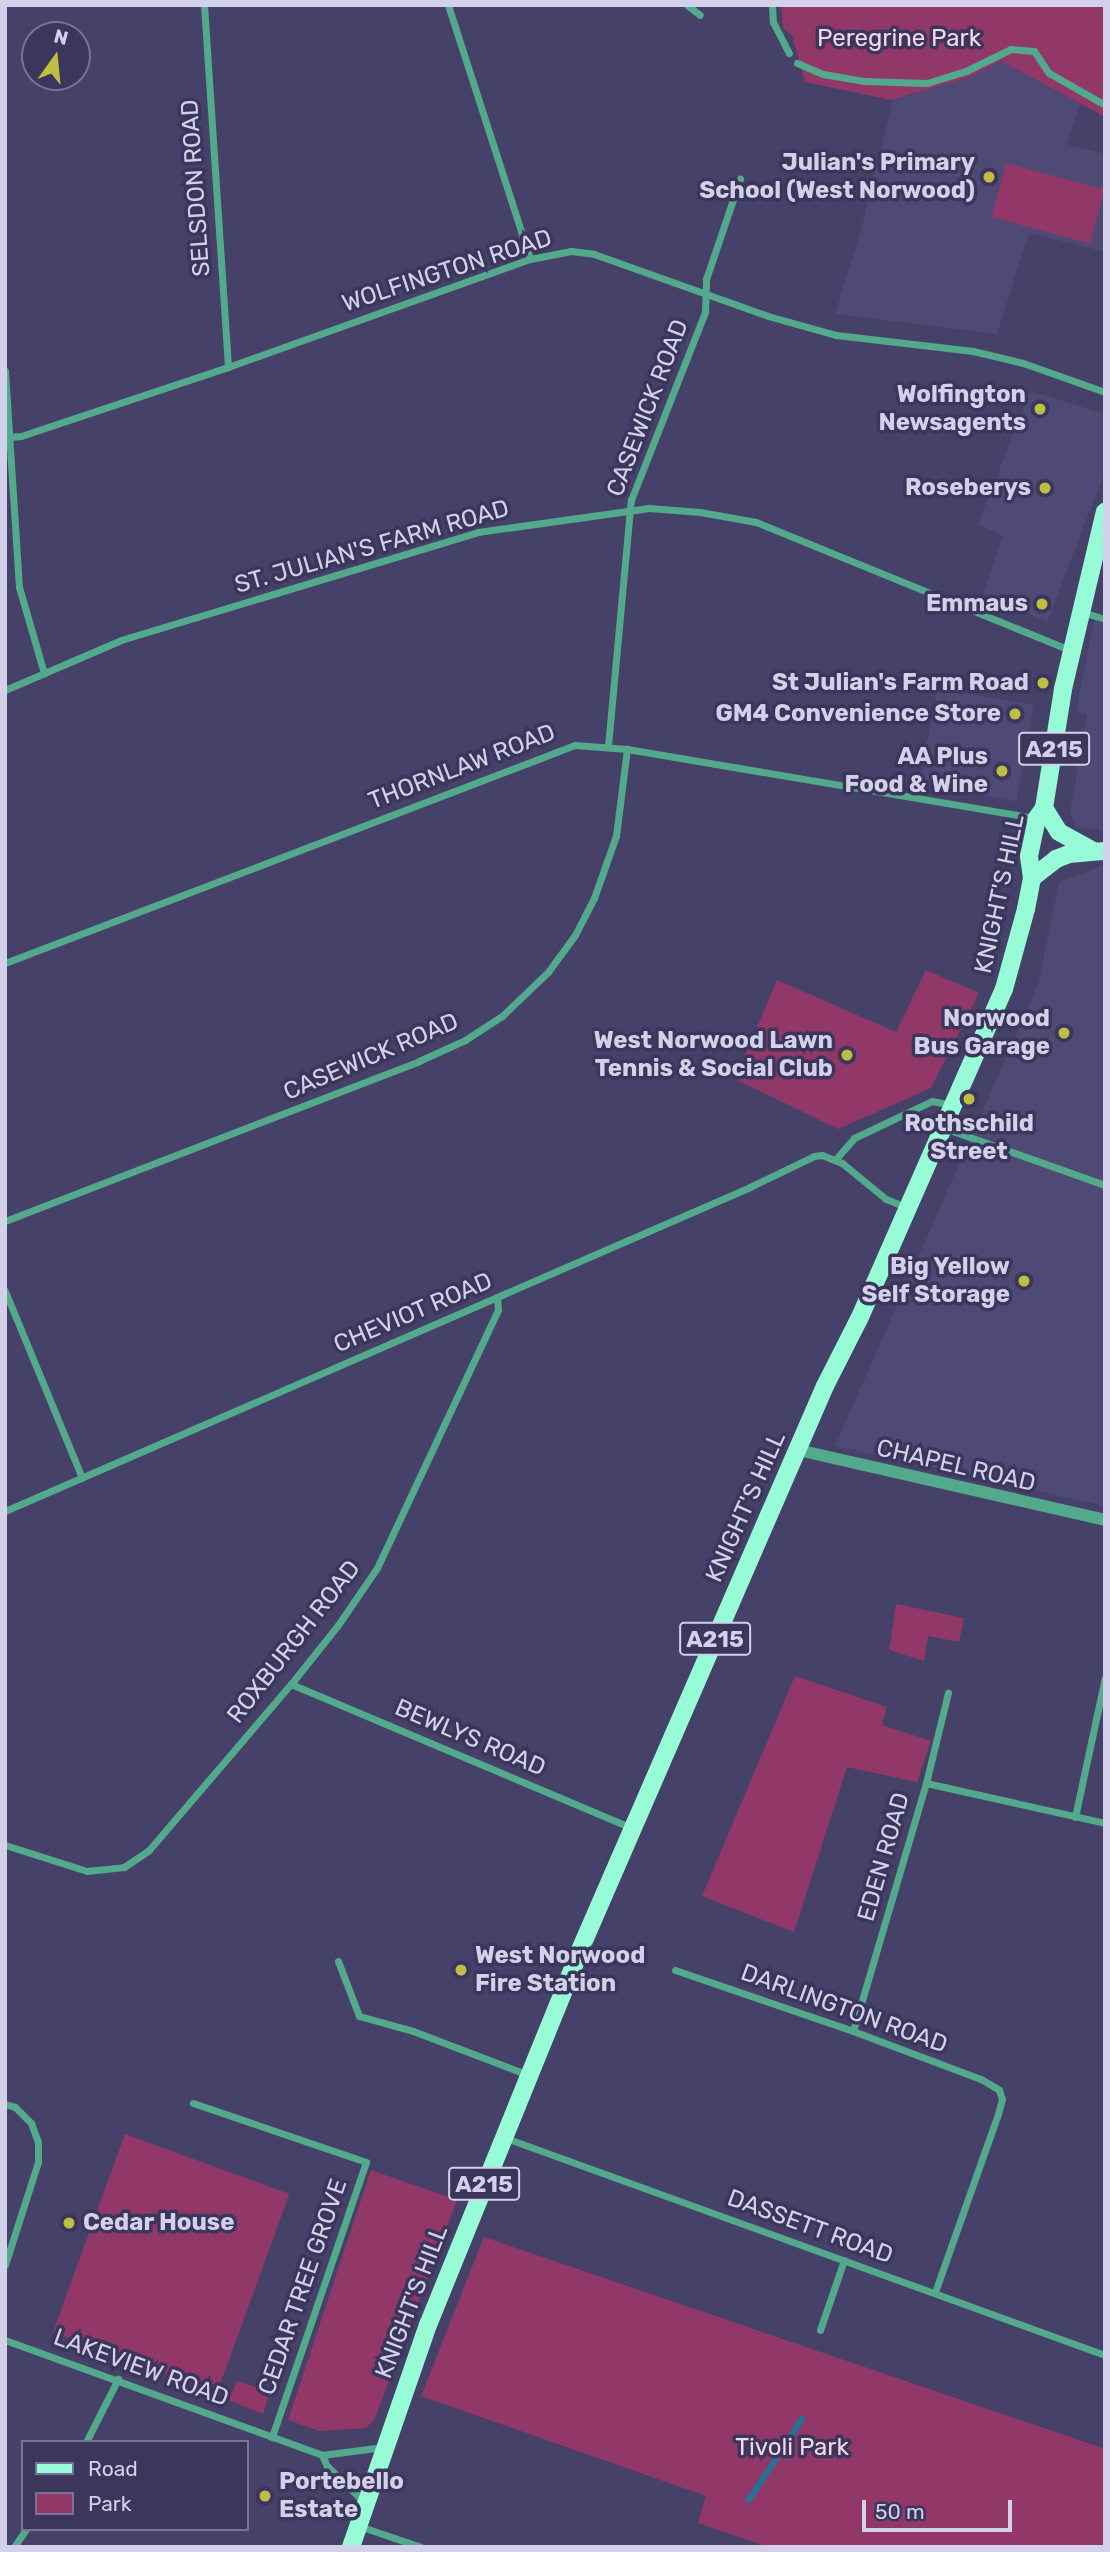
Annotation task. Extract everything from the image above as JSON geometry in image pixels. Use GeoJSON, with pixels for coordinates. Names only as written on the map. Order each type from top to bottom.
{"type":"FeatureCollection","features":[{"type":"Feature","properties":{"kind":"main road","name":"KNIGHT'S HILL"},"geometry":{"type":"LineString","coordinates":[[351,2547],[428,2325],[527,2075],[798,1450],[909,1208],[1010,974],[1032,878],[1030,856],[1081,612],[1105,512]]}},
{"type":"Feature","properties":{"kind":"main road"},"geometry":{"type":"LineString","coordinates":[[1040,813],[1059,832],[1098,851]]}},
{"type":"Feature","properties":{"kind":"main road"},"geometry":{"type":"LineString","coordinates":[[1032,878],[1056,859],[1098,851]]}},
{"type":"Feature","properties":{"kind":"street","name":"SELSDON ROAD"},"geometry":{"type":"LineString","coordinates":[[204,5],[228,367]]}},
{"type":"Feature","properties":{"kind":"street"},"geometry":{"type":"LineString","coordinates":[[448,5],[530,259]]}},
{"type":"Feature","properties":{"kind":"street"},"geometry":{"type":"LineString","coordinates":[[687,5],[700,15]]}},
{"type":"Feature","properties":{"kind":"street"},"geometry":{"type":"LineString","coordinates":[[772,5],[773,22],[789,53]]}},
{"type":"Feature","properties":{"kind":"street"},"geometry":{"type":"LineString","coordinates":[[797,63],[823,74],[864,81],[928,83],[966,71],[1011,49],[1034,51],[1049,72],[1105,105]]}},
{"type":"Feature","properties":{"kind":"street","name":"CASEWICK ROAD"},"geometry":{"type":"LineString","coordinates":[[608,746],[629,511],[705,312],[704,293],[740,179]]}},
{"type":"Feature","properties":{"kind":"street","name":"WOLFINGTON ROAD"},"geometry":{"type":"LineString","coordinates":[[9,437],[21,436],[228,367],[530,259],[559,252],[582,252],[836,335],[983,353],[1023,363],[1105,392]]}},
{"type":"Feature","properties":{"kind":"street"},"geometry":{"type":"LineString","coordinates":[[5,371],[19,587],[44,673]]}},
{"type":"Feature","properties":{"kind":"street","name":"ST. JULIAN'S FARM ROAD"},"geometry":{"type":"LineString","coordinates":[[5,691],[121,640],[478,532],[629,511],[684,511],[756,522],[1073,651]]}},
{"type":"Feature","properties":{"kind":"street"},"geometry":{"type":"LineString","coordinates":[[1081,612],[1105,619]]}},
{"type":"Feature","properties":{"kind":"street","name":"THORNLAW ROAD"},"geometry":{"type":"LineString","coordinates":[[5,963],[566,747],[585,744],[1040,813]]}},
{"type":"Feature","properties":{"kind":"street","name":"CASEWICK ROAD"},"geometry":{"type":"LineString","coordinates":[[5,1221],[419,1061],[465,1040],[502,1016],[548,972],[575,935],[594,898],[616,836],[628,749]]}},
{"type":"Feature","properties":{"kind":"street"},"geometry":{"type":"LineString","coordinates":[[909,1208],[886,1199],[835,1160],[854,1138],[932,1101],[953,1105]]}},
{"type":"Feature","properties":{"kind":"street"},"geometry":{"type":"LineString","coordinates":[[944,1128],[1105,1185]]}},
{"type":"Feature","properties":{"kind":"street","name":"CHEVIOT ROAD"},"geometry":{"type":"LineString","coordinates":[[5,1511],[814,1156],[822,1155],[835,1160]]}},
{"type":"Feature","properties":{"kind":"street"},"geometry":{"type":"LineString","coordinates":[[5,1291],[82,1478]]}},
{"type":"Feature","properties":{"kind":"street","name":"ROXBURGH ROAD"},"geometry":{"type":"LineString","coordinates":[[5,1845],[87,1871],[108,1871],[137,1860],[291,1684],[338,1625],[377,1568],[498,1310],[497,1297]]}},
{"type":"Feature","properties":{"kind":"street","name":"CHAPEL ROAD"},"geometry":{"type":"LineString","coordinates":[[798,1450],[1105,1520]]}},
{"type":"Feature","properties":{"kind":"street"},"geometry":{"type":"LineString","coordinates":[[1075,1817],[1105,1677]]}},
{"type":"Feature","properties":{"kind":"street","name":"BEWLYS ROAD"},"geometry":{"type":"LineString","coordinates":[[291,1684],[633,1828]]}},
{"type":"Feature","properties":{"kind":"street","name":"EDEN ROAD"},"geometry":{"type":"LineString","coordinates":[[853,2031],[926,1783],[948,1693]]}},
{"type":"Feature","properties":{"kind":"street"},"geometry":{"type":"LineString","coordinates":[[926,1783],[1105,1823]]}},
{"type":"Feature","properties":{"kind":"street"},"geometry":{"type":"LineString","coordinates":[[338,1961],[359,2016],[413,2031],[527,2075]]}},
{"type":"Feature","properties":{"kind":"street","name":"DARLINGTON ROAD"},"geometry":{"type":"LineString","coordinates":[[675,1969],[853,2031],[981,2079],[999,2090],[1002,2099],[998,2114],[935,2292]]}},
{"type":"Feature","properties":{"kind":"street","name":"CEDAR TREE GROVE"},"geometry":{"type":"LineString","coordinates":[[193,2103],[366,2162],[272,2437]]}},
{"type":"Feature","properties":{"kind":"street"},"geometry":{"type":"LineString","coordinates":[[5,2104],[15,2108],[31,2123],[38,2143],[38,2162],[5,2265]]}},
{"type":"Feature","properties":{"kind":"street","name":"DASSETT ROAD"},"geometry":{"type":"LineString","coordinates":[[502,2137],[1105,2355]]}},
{"type":"Feature","properties":{"kind":"street"},"geometry":{"type":"LineString","coordinates":[[820,2330],[844,2260]]}},
{"type":"Feature","properties":{"kind":"street","name":"LAKEVIEW ROAD"},"geometry":{"type":"LineString","coordinates":[[5,2340],[322,2455],[384,2447]]}},
{"type":"Feature","properties":{"kind":"street"},"geometry":{"type":"LineString","coordinates":[[87,2440],[118,2379]]}},
{"type":"Feature","properties":{"kind":"street"},"geometry":{"type":"LineString","coordinates":[[322,2455],[327,2466],[366,2504]]}},
{"type":"Feature","properties":{"kind":"street"},"geometry":{"type":"LineString","coordinates":[[359,2526],[421,2547]]}},
{"type":"Feature","properties":{"kind":"street"},"geometry":{"type":"LineString","coordinates":[[14,2547],[25,2531]]}},
{"type":"Feature","properties":{"kind":"shaded area","name":"Julian's Primary School (West Norwood)"},"geometry":{"type":"Polygon","coordinates":[[[1001,61],[1080,104],[1066,144],[1105,154],[1105,252],[1029,233],[997,334],[835,314],[861,230],[893,100],[970,77],[1001,61]]]}},
{"type":"Feature","properties":{"kind":"shaded area"},"geometry":{"type":"Polygon","coordinates":[[[1030,391],[1105,414],[1105,471],[1047,622],[983,593],[1002,536],[978,524],[1030,391]]]}},
{"type":"Feature","properties":{"kind":"shaded area"},"geometry":{"type":"Polygon","coordinates":[[[1094,621],[1105,624],[1105,831],[1075,826],[1070,811],[1087,714],[1076,711],[1094,621]]]}},
{"type":"Feature","properties":{"kind":"shaded area"},"geometry":{"type":"Polygon","coordinates":[[[937,688],[1034,705],[1016,802],[920,785],[937,688]]]}},
{"type":"Feature","properties":{"kind":"shaded area"},"geometry":{"type":"Polygon","coordinates":[[[1105,865],[1105,1506],[835,1446],[1038,985],[1059,882],[1105,865]]]}},
{"type":"Feature","properties":{"kind":"green space","name":"Peregrine Park"},"geometry":{"type":"Polygon","coordinates":[[[781,5],[1105,5],[1105,117],[1001,61],[970,77],[891,100],[805,82],[792,35],[783,28],[781,5]]]}},
{"type":"Feature","properties":{"kind":"green space"},"geometry":{"type":"Polygon","coordinates":[[[1006,163],[1105,189],[1090,243],[992,217],[1006,163]]]}},
{"type":"Feature","properties":{"kind":"green space","name":"West Norwood Lawn Tennis & Social Club"},"geometry":{"type":"Polygon","coordinates":[[[926,970],[979,993],[931,1088],[838,1129],[735,1079],[777,980],[896,1032],[926,970]]]}},
{"type":"Feature","properties":{"kind":"green space"},"geometry":{"type":"Polygon","coordinates":[[[896,1604],[964,1618],[959,1642],[928,1636],[924,1661],[889,1650],[896,1604]]]}},
{"type":"Feature","properties":{"kind":"green space"},"geometry":{"type":"Polygon","coordinates":[[[795,1676],[887,1707],[882,1725],[931,1741],[917,1782],[847,1767],[794,1932],[702,1896],[795,1676]]]}},
{"type":"Feature","properties":{"kind":"green space"},"geometry":{"type":"Polygon","coordinates":[[[125,2134],[289,2194],[217,2392],[53,2332],[125,2134]]]}},
{"type":"Feature","properties":{"kind":"green space"},"geometry":{"type":"Polygon","coordinates":[[[371,2170],[457,2200],[374,2421],[365,2428],[319,2431],[288,2420],[371,2170]]]}},
{"type":"Feature","properties":{"kind":"green space","name":"Tivoli Park"},"geometry":{"type":"Polygon","coordinates":[[[484,2237],[1105,2449],[1105,2547],[768,2547],[698,2523],[706,2496],[421,2396],[484,2237]]]}},
{"type":"Feature","properties":{"kind":"green space"},"geometry":{"type":"Polygon","coordinates":[[[237,2381],[270,2392],[263,2414],[228,2400],[237,2381]]]}},
{"type":"Feature","properties":{"kind":"waterway"},"geometry":{"type":"LineString","coordinates":[[749,2500],[802,2419]]}},
{"type":"Feature","properties":{"kind":"place","name":"Julian's Primary School (West Norwood)"},"geometry":{"type":"Point","coordinates":[989,177]}},
{"type":"Feature","properties":{"kind":"place","name":"Wolfington Newsagents"},"geometry":{"type":"Point","coordinates":[1040,409]}},
{"type":"Feature","properties":{"kind":"place","name":"Roseberys"},"geometry":{"type":"Point","coordinates":[1045,488]}},
{"type":"Feature","properties":{"kind":"place","name":"Emmaus"},"geometry":{"type":"Point","coordinates":[1042,604]}},
{"type":"Feature","properties":{"kind":"place","name":"St Julian's Farm Road"},"geometry":{"type":"Point","coordinates":[1043,683]}},
{"type":"Feature","properties":{"kind":"place","name":"GM4 Convenience Store"},"geometry":{"type":"Point","coordinates":[1015,714]}},
{"type":"Feature","properties":{"kind":"place","name":"AA Plus Food & Wine"},"geometry":{"type":"Point","coordinates":[1002,771]}},
{"type":"Feature","properties":{"kind":"place","name":"Norwood Bus Garage"},"geometry":{"type":"Point","coordinates":[1064,1033]}},
{"type":"Feature","properties":{"kind":"place","name":"West Norwood Lawn Tennis & Social Club"},"geometry":{"type":"Point","coordinates":[847,1055]}},
{"type":"Feature","properties":{"kind":"place","name":"Rothschild Street"},"geometry":{"type":"Point","coordinates":[969,1099]}},
{"type":"Feature","properties":{"kind":"place","name":"Big Yellow Self Storage"},"geometry":{"type":"Point","coordinates":[1024,1281]}},
{"type":"Feature","properties":{"kind":"place","name":"West Norwood Fire Station"},"geometry":{"type":"Point","coordinates":[461,1970]}},
{"type":"Feature","properties":{"kind":"place","name":"Cedar House"},"geometry":{"type":"Point","coordinates":[69,2223]}},
{"type":"Feature","properties":{"kind":"place","name":"Portebello Estate"},"geometry":{"type":"Point","coordinates":[265,2496]}}]}
